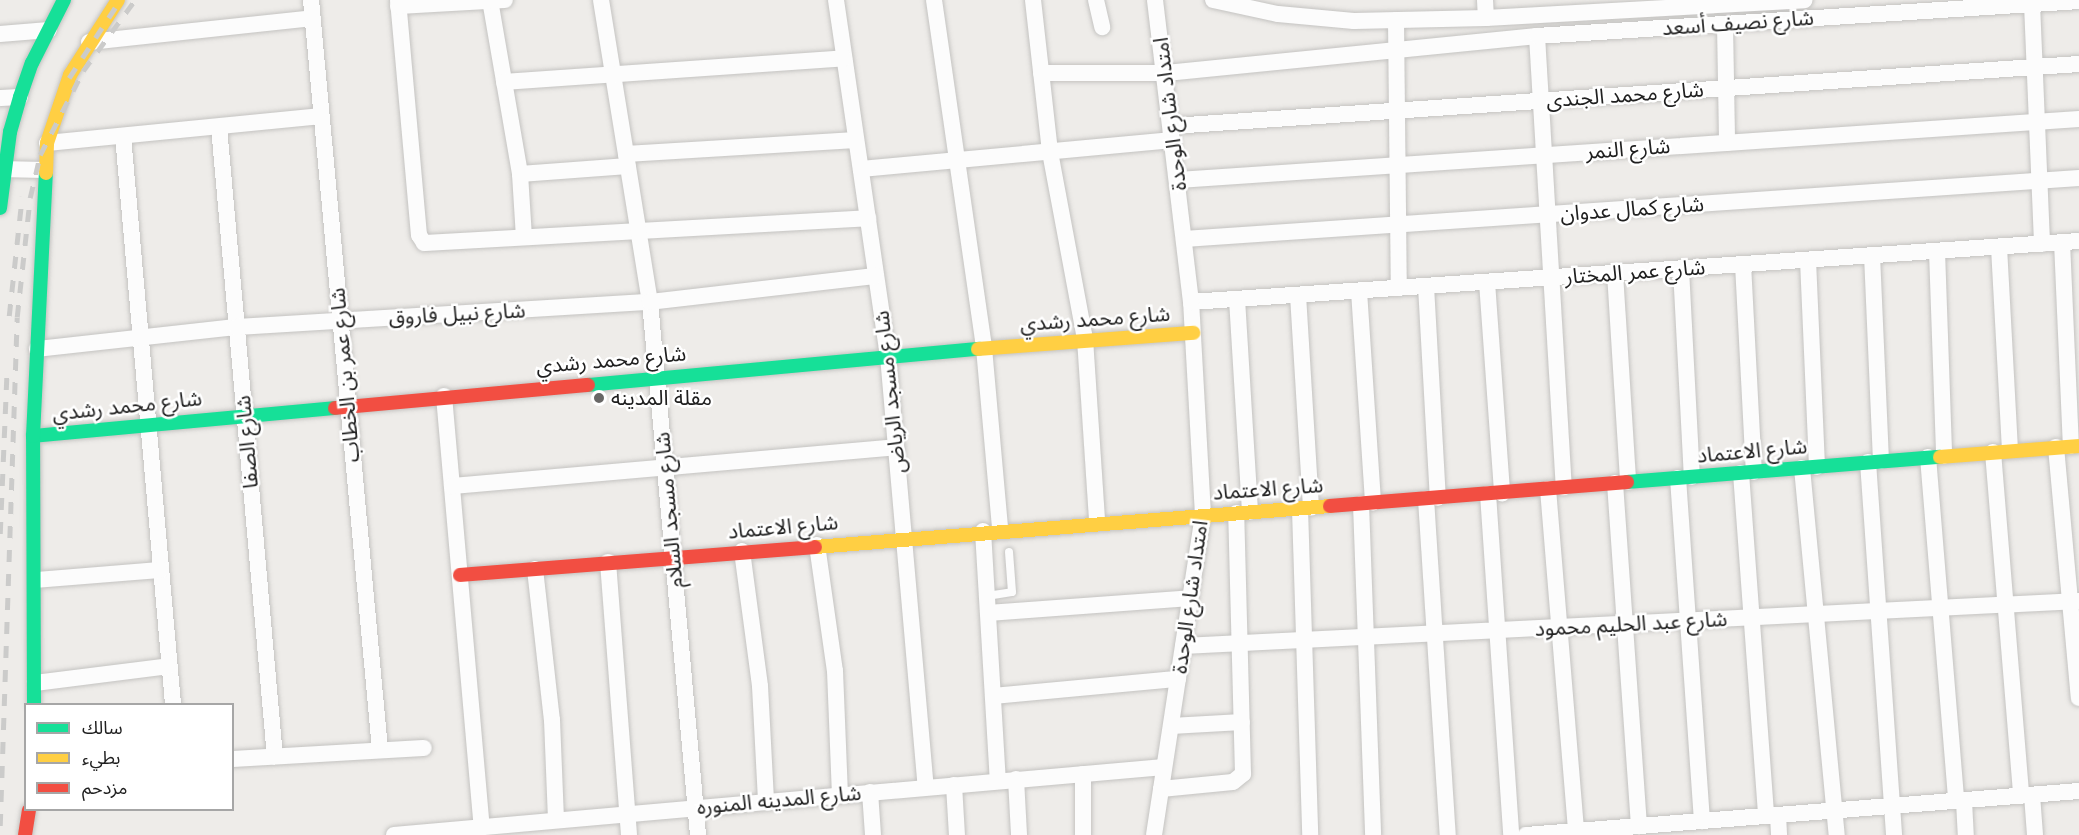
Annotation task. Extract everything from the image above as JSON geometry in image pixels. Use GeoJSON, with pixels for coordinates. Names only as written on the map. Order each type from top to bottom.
{"type":"FeatureCollection","features":[{"type":"Feature","properties":{"kind":"street"},"geometry":{"type":"LineString","coordinates":[[0,208],[2,169],[20,97],[64,0]]}},
{"type":"Feature","properties":{"kind":"street"},"geometry":{"type":"LineString","coordinates":[[34,703],[36,580],[33,436],[46,143],[59,102],[89,42],[118,0]]}},
{"type":"Feature","properties":{"kind":"street","name":"شارع عمر بن الخطاب"},"geometry":{"type":"LineString","coordinates":[[311,0],[380,750]]}},
{"type":"Feature","properties":{"kind":"street"},"geometry":{"type":"LineString","coordinates":[[524,237],[520,174],[504,82],[495,0],[398,3],[422,241],[524,237],[868,218]]}},
{"type":"Feature","properties":{"kind":"street","name":"شارع مسجد السلام"},"geometry":{"type":"LineString","coordinates":[[601,0],[650,302],[698,835]]}},
{"type":"Feature","properties":{"kind":"street","name":"شارع مسجد الرياض"},"geometry":{"type":"LineString","coordinates":[[836,0],[888,356],[926,787]]}},
{"type":"Feature","properties":{"kind":"street"},"geometry":{"type":"LineString","coordinates":[[934,0],[984,348],[992,530],[988,604],[998,781]]}},
{"type":"Feature","properties":{"kind":"street"},"geometry":{"type":"LineString","coordinates":[[1033,0],[1050,152],[1085,339],[1097,521]]}},
{"type":"Feature","properties":{"kind":"street"},"geometry":{"type":"LineString","coordinates":[[1096,0],[1102,27]]}},
{"type":"Feature","properties":{"kind":"street","name":"امتداد شارع الوحدة"},"geometry":{"type":"LineString","coordinates":[[1154,835],[1203,514],[1191,302],[1166,73],[1155,0]]}},
{"type":"Feature","properties":{"kind":"street","name":"شارع نصيف أسعد"},"geometry":{"type":"LineString","coordinates":[[1213,0],[1396,20],[1486,18],[1804,0]]}},
{"type":"Feature","properties":{"kind":"street"},"geometry":{"type":"LineString","coordinates":[[1485,0],[1486,18]]}},
{"type":"Feature","properties":{"kind":"street","name":"شارع نصيف أسعد"},"geometry":{"type":"LineString","coordinates":[[1041,73],[1166,73],[1537,36],[2079,1]]}},
{"type":"Feature","properties":{"kind":"street"},"geometry":{"type":"LineString","coordinates":[[2032,4],[2042,244]]}},
{"type":"Feature","properties":{"kind":"street"},"geometry":{"type":"LineString","coordinates":[[89,42],[313,18]]}},
{"type":"Feature","properties":{"kind":"street"},"geometry":{"type":"LineString","coordinates":[[1396,20],[1399,288]]}},
{"type":"Feature","properties":{"kind":"street"},"geometry":{"type":"LineString","coordinates":[[1725,24],[1727,143]]}},
{"type":"Feature","properties":{"kind":"street"},"geometry":{"type":"LineString","coordinates":[[0,34],[49,30]]}},
{"type":"Feature","properties":{"kind":"street"},"geometry":{"type":"LineString","coordinates":[[1537,36],[1550,278],[1560,627],[1576,831]]}},
{"type":"Feature","properties":{"kind":"street"},"geometry":{"type":"LineString","coordinates":[[504,82],[844,58]]}},
{"type":"Feature","properties":{"kind":"street","name":"شارع محمد الجندى"},"geometry":{"type":"LineString","coordinates":[[861,169],[1050,152],[1173,133],[1397,111],[2079,64]]}},
{"type":"Feature","properties":{"kind":"street"},"geometry":{"type":"LineString","coordinates":[[0,98],[20,97]]}},
{"type":"Feature","properties":{"kind":"street"},"geometry":{"type":"LineString","coordinates":[[46,143],[322,116]]}},
{"type":"Feature","properties":{"kind":"street","name":"شارع النمر"},"geometry":{"type":"LineString","coordinates":[[1178,180],[2079,118]]}},
{"type":"Feature","properties":{"kind":"street","name":"شارع الصفا"},"geometry":{"type":"LineString","coordinates":[[219,127],[275,757]]}},
{"type":"Feature","properties":{"kind":"street"},"geometry":{"type":"LineString","coordinates":[[123,136],[172,703]]}},
{"type":"Feature","properties":{"kind":"street"},"geometry":{"type":"LineString","coordinates":[[520,174],[627,160],[856,140]]}},
{"type":"Feature","properties":{"kind":"street"},"geometry":{"type":"LineString","coordinates":[[2,169],[44,170]]}},
{"type":"Feature","properties":{"kind":"street","name":"شارع كمال عدوان"},"geometry":{"type":"LineString","coordinates":[[1184,239],[2079,178]]}},
{"type":"Feature","properties":{"kind":"street"},"geometry":{"type":"LineString","coordinates":[[2071,242],[2069,446],[2079,698]]}},
{"type":"Feature","properties":{"kind":"street","name":"شارع عمر المختار"},"geometry":{"type":"LineString","coordinates":[[1191,302],[2071,242]]}},
{"type":"Feature","properties":{"kind":"street"},"geometry":{"type":"LineString","coordinates":[[1999,247],[2001,451],[2006,606],[2026,796],[2035,835]]}},
{"type":"Feature","properties":{"kind":"street"},"geometry":{"type":"LineString","coordinates":[[1936,251],[1936,456],[1941,609],[1960,801],[1966,835]]}},
{"type":"Feature","properties":{"kind":"street"},"geometry":{"type":"LineString","coordinates":[[1872,255],[1878,612],[1894,835]]}},
{"type":"Feature","properties":{"kind":"street"},"geometry":{"type":"LineString","coordinates":[[1808,260],[1809,467],[1815,615],[1837,835]]}},
{"type":"Feature","properties":{"kind":"street"},"geometry":{"type":"LineString","coordinates":[[1743,264],[1751,618],[1772,816],[1779,835]]}},
{"type":"Feature","properties":{"kind":"street"},"geometry":{"type":"LineString","coordinates":[[1681,268],[1688,621],[1702,821]]}},
{"type":"Feature","properties":{"kind":"street"},"geometry":{"type":"LineString","coordinates":[[1615,273],[1625,624],[1639,826]]}},
{"type":"Feature","properties":{"kind":"street","name":"شارع نبيل فاروق"},"geometry":{"type":"LineString","coordinates":[[36,350],[237,327],[650,302],[876,276]]}},
{"type":"Feature","properties":{"kind":"street"},"geometry":{"type":"LineString","coordinates":[[1487,282],[1495,493],[1497,630],[1511,835]]}},
{"type":"Feature","properties":{"kind":"street"},"geometry":{"type":"LineString","coordinates":[[1426,286],[1434,634],[1448,835]]}},
{"type":"Feature","properties":{"kind":"street"},"geometry":{"type":"LineString","coordinates":[[1359,291],[1367,503],[1366,637],[1373,835]]}},
{"type":"Feature","properties":{"kind":"street"},"geometry":{"type":"LineString","coordinates":[[1298,295],[1306,508],[1305,640],[1310,835]]}},
{"type":"Feature","properties":{"kind":"street"},"geometry":{"type":"LineString","coordinates":[[1161,789],[1241,778],[1242,722],[1239,643],[1243,513],[1238,299]]}},
{"type":"Feature","properties":{"kind":"street","name":"شارع محمد رشدي"},"geometry":{"type":"LineString","coordinates":[[33,436],[148,426],[245,414],[888,356],[1085,339],[1193,333]]}},
{"type":"Feature","properties":{"kind":"street"},"geometry":{"type":"LineString","coordinates":[[444,396],[482,827]]}},
{"type":"Feature","properties":{"kind":"street","name":"شارع الاعتماد"},"geometry":{"type":"LineString","coordinates":[[460,575],[1097,521],[1243,513],[2069,446]]}},
{"type":"Feature","properties":{"kind":"street"},"geometry":{"type":"LineString","coordinates":[[452,486],[896,447]]}},
{"type":"Feature","properties":{"kind":"street"},"geometry":{"type":"LineString","coordinates":[[818,545],[835,671],[840,795]]}},
{"type":"Feature","properties":{"kind":"street"},"geometry":{"type":"LineString","coordinates":[[742,551],[760,686],[766,801]]}},
{"type":"Feature","properties":{"kind":"street"},"geometry":{"type":"LineString","coordinates":[[608,562],[629,835]]}},
{"type":"Feature","properties":{"kind":"street"},"geometry":{"type":"LineString","coordinates":[[534,568],[552,720],[556,820]]}},
{"type":"Feature","properties":{"kind":"street"},"geometry":{"type":"LineString","coordinates":[[36,580],[161,570]]}},
{"type":"Feature","properties":{"kind":"street"},"geometry":{"type":"LineString","coordinates":[[988,604],[1190,598]]}},
{"type":"Feature","properties":{"kind":"street","name":"شارع عبد الحليم محمود"},"geometry":{"type":"LineString","coordinates":[[1183,646],[2075,602]]}},
{"type":"Feature","properties":{"kind":"street"},"geometry":{"type":"LineString","coordinates":[[35,683],[169,666]]}},
{"type":"Feature","properties":{"kind":"street"},"geometry":{"type":"LineString","coordinates":[[993,696],[1178,679]]}},
{"type":"Feature","properties":{"kind":"street"},"geometry":{"type":"LineString","coordinates":[[1171,726],[1242,722]]}},
{"type":"Feature","properties":{"kind":"street"},"geometry":{"type":"LineString","coordinates":[[234,759],[424,748]]}},
{"type":"Feature","properties":{"kind":"street","name":"شارع المدينه المنوره"},"geometry":{"type":"LineString","coordinates":[[394,835],[1164,767]]}},
{"type":"Feature","properties":{"kind":"street"},"geometry":{"type":"LineString","coordinates":[[1083,774],[1083,835]]}},
{"type":"Feature","properties":{"kind":"street"},"geometry":{"type":"LineString","coordinates":[[1016,779],[1019,835]]}},
{"type":"Feature","properties":{"kind":"street"},"geometry":{"type":"LineString","coordinates":[[954,785],[957,835]]}},
{"type":"Feature","properties":{"kind":"street"},"geometry":{"type":"LineString","coordinates":[[1534,835],[1576,831],[1598,832],[1639,826],[1659,830],[1702,821],[1720,827],[1772,816],[2079,791]]}},
{"type":"Feature","properties":{"kind":"street"},"geometry":{"type":"LineString","coordinates":[[870,792],[873,835]]}},
{"type":"Feature","properties":{"kind":"street"},"geometry":{"type":"LineString","coordinates":[[25,835],[28,811]]}},
{"type":"Feature","properties":{"kind":"lane"},"geometry":{"type":"LineString","coordinates":[[988,604],[1011,592],[1009,552]]}},
{"type":"Feature","properties":{"kind":"railway"},"geometry":{"type":"LineString","coordinates":[[69,78],[120,0]]}},
{"type":"Feature","properties":{"kind":"railway"},"geometry":{"type":"LineString","coordinates":[[0,826],[17,317],[30,198],[40,155],[83,71],[135,0]]}},
{"type":"Feature","properties":{"kind":"railway"},"geometry":{"type":"LineString","coordinates":[[9,316],[22,197]]}},
{"type":"Feature","properties":{"kind":"railway"},"geometry":{"type":"LineString","coordinates":[[0,534],[7,367]]}},
{"type":"Feature","properties":{"kind":"traffic: fast"},"geometry":{"type":"LineString","coordinates":[[0,208],[10,132],[20,97],[32,63],[64,0]]}},
{"type":"Feature","properties":{"kind":"traffic: fast"},"geometry":{"type":"LineString","coordinates":[[34,703],[33,436],[46,173]]}},
{"type":"Feature","properties":{"kind":"traffic: fast"},"geometry":{"type":"LineString","coordinates":[[588,385],[978,349]]}},
{"type":"Feature","properties":{"kind":"traffic: fast"},"geometry":{"type":"LineString","coordinates":[[33,436],[335,408]]}},
{"type":"Feature","properties":{"kind":"traffic: fast"},"geometry":{"type":"LineString","coordinates":[[1627,482],[1940,457]]}},
{"type":"Feature","properties":{"kind":"traffic: slow"},"geometry":{"type":"LineString","coordinates":[[46,173],[47,143],[70,75],[118,0]]}},
{"type":"Feature","properties":{"kind":"traffic: slow"},"geometry":{"type":"LineString","coordinates":[[978,349],[1193,333]]}},
{"type":"Feature","properties":{"kind":"traffic: slow"},"geometry":{"type":"LineString","coordinates":[[1940,457],[2079,446]]}},
{"type":"Feature","properties":{"kind":"traffic: slow"},"geometry":{"type":"LineString","coordinates":[[815,547],[1330,506]]}},
{"type":"Feature","properties":{"kind":"traffic: jam"},"geometry":{"type":"LineString","coordinates":[[335,408],[588,385]]}},
{"type":"Feature","properties":{"kind":"traffic: jam"},"geometry":{"type":"LineString","coordinates":[[1330,506],[1627,482]]}},
{"type":"Feature","properties":{"kind":"traffic: jam"},"geometry":{"type":"LineString","coordinates":[[460,575],[815,547]]}},
{"type":"Feature","properties":{"kind":"traffic: jam"},"geometry":{"type":"LineString","coordinates":[[25,835],[29,811]]}},
{"type":"Feature","properties":{"kind":"place","name":"مقلة المدينه"},"geometry":{"type":"Point","coordinates":[599,398]}}]}
